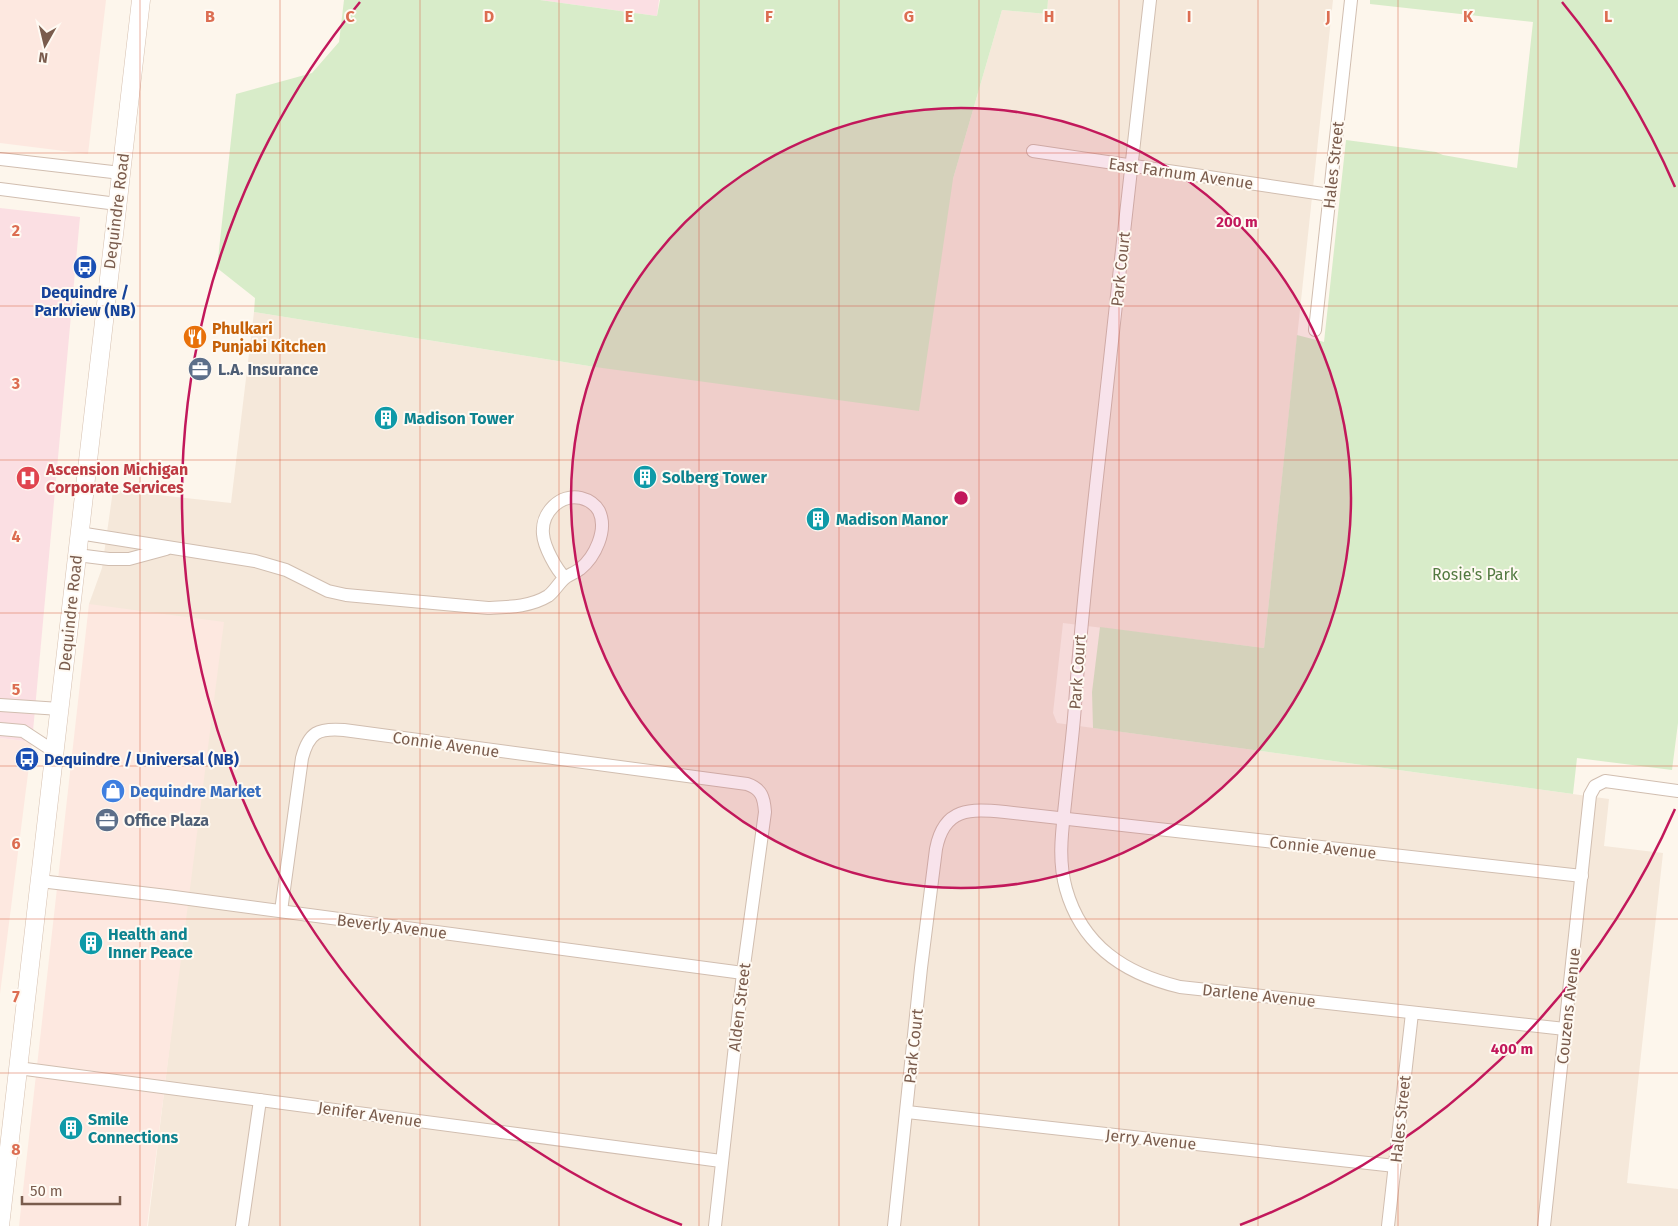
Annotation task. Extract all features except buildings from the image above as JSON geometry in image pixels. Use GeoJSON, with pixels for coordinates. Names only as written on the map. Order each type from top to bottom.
{"type":"FeatureCollection","features":[{"type":"Feature","properties":{"kind":"main road","name":"Dequindre Road"},"geometry":{"type":"LineString","coordinates":[[0,1226],[141,0]]}},
{"type":"Feature","properties":{"kind":"street","name":"Park Court"},"geometry":{"type":"LineString","coordinates":[[894,1226],[937,841],[952,818],[969,810],[1063,819],[1073,732],[1081,618],[1150,0]]}},
{"type":"Feature","properties":{"kind":"street","name":"Hales Street"},"geometry":{"type":"LineString","coordinates":[[1315,330],[1351,0]]}},
{"type":"Feature","properties":{"kind":"street","name":"East Farnum Avenue"},"geometry":{"type":"LineString","coordinates":[[1033,151],[1330,195]]}},
{"type":"Feature","properties":{"kind":"street"},"geometry":{"type":"LineString","coordinates":[[0,159],[121,173]]}},
{"type":"Feature","properties":{"kind":"street"},"geometry":{"type":"LineString","coordinates":[[0,190],[117,204]]}},
{"type":"Feature","properties":{"kind":"street"},"geometry":{"type":"LineString","coordinates":[[79,532],[231,556],[270,565],[328,591],[346,595],[488,608],[523,605],[537,601],[549,595],[565,578],[580,569],[588,560],[597,546],[600,536],[601,517],[598,510],[589,501],[580,498],[571,497],[560,501],[547,513],[544,523],[543,536],[558,571],[565,578]]}},
{"type":"Feature","properties":{"kind":"street"},"geometry":{"type":"LineString","coordinates":[[77,555],[109,559],[129,559],[171,548]]}},
{"type":"Feature","properties":{"kind":"street"},"geometry":{"type":"LineString","coordinates":[[0,705],[60,709]]}},
{"type":"Feature","properties":{"kind":"street"},"geometry":{"type":"LineString","coordinates":[[0,729],[23,732],[55,752]]}},
{"type":"Feature","properties":{"kind":"street","name":"Connie Avenue"},"geometry":{"type":"LineString","coordinates":[[281,911],[302,758],[310,737],[319,731],[328,729],[354,731],[747,784],[758,789]]}},
{"type":"Feature","properties":{"kind":"street","name":"Couzens Avenue"},"geometry":{"type":"LineString","coordinates":[[1544,1226],[1589,801],[1595,786],[1605,781],[1678,791]]}},
{"type":"Feature","properties":{"kind":"street","name":"Alden Street"},"geometry":{"type":"LineString","coordinates":[[714,1226],[743,972],[764,812],[764,801],[758,789]]}},
{"type":"Feature","properties":{"kind":"street","name":"Connie Avenue"},"geometry":{"type":"LineString","coordinates":[[1063,819],[1582,876]]}},
{"type":"Feature","properties":{"kind":"street","name":"Darlene Avenue"},"geometry":{"type":"LineString","coordinates":[[1063,819],[1061,859],[1064,879],[1071,904],[1078,918],[1101,948],[1116,961],[1143,976],[1180,987],[1565,1030]]}},
{"type":"Feature","properties":{"kind":"street","name":"Beverly Avenue"},"geometry":{"type":"LineString","coordinates":[[40,881],[743,972]]}},
{"type":"Feature","properties":{"kind":"street","name":"Hales Street"},"geometry":{"type":"LineString","coordinates":[[1388,1226],[1412,1012]]}},
{"type":"Feature","properties":{"kind":"street","name":"Jenifer Avenue"},"geometry":{"type":"LineString","coordinates":[[18,1068],[721,1161]]}},
{"type":"Feature","properties":{"kind":"street"},"geometry":{"type":"LineString","coordinates":[[242,1226],[260,1100]]}},
{"type":"Feature","properties":{"kind":"street","name":"Jerry Avenue"},"geometry":{"type":"LineString","coordinates":[[906,1112],[1395,1166]]}},
{"type":"Feature","properties":{"kind":"shaded area"},"geometry":{"type":"Polygon","coordinates":[[[0,0],[106,0],[88,154],[0,143],[0,0]]]}},
{"type":"Feature","properties":{"kind":"shaded area"},"geometry":{"type":"Polygon","coordinates":[[[540,0],[659,0],[657,16],[540,0]]]}},
{"type":"Feature","properties":{"kind":"shaded area"},"geometry":{"type":"Polygon","coordinates":[[[1048,0],[1333,0],[1264,648],[1063,623],[1053,713],[1057,723],[1609,799],[1604,846],[1663,853],[1627,1183],[1678,1189],[1678,1226],[148,1226],[185,917],[89,604],[102,568],[113,490],[231,503],[254,312],[595,367],[953,179],[1002,10],[1047,14],[1048,0]]]}},
{"type":"Feature","properties":{"kind":"shaded area","name":"Ascension Michigan Corporate Services"},"geometry":{"type":"Polygon","coordinates":[[[0,208],[80,217],[32,742],[0,738],[0,208]]]}},
{"type":"Feature","properties":{"kind":"shaded area"},"geometry":{"type":"Polygon","coordinates":[[[89,604],[224,622],[147,1226],[19,1226],[89,604]]]}},
{"type":"Feature","properties":{"kind":"shaded area"},"geometry":{"type":"Polygon","coordinates":[[[0,738],[32,742],[0,994],[0,738]]]}},
{"type":"Feature","properties":{"kind":"green space"},"geometry":{"type":"Polygon","coordinates":[[[344,0],[540,0],[657,16],[660,0],[1048,0],[1047,14],[1002,10],[953,179],[919,411],[595,367],[254,312],[255,298],[217,268],[236,94],[312,73],[339,42],[344,0]]]}},
{"type":"Feature","properties":{"kind":"green space","name":"Rosie's Park"},"geometry":{"type":"Polygon","coordinates":[[[1370,0],[1678,0],[1678,723],[1672,770],[1577,758],[1573,794],[1093,728],[1092,692],[1100,627],[1264,648],[1297,335],[1324,342],[1346,140],[1436,152],[1443,155],[1517,168],[1533,22],[1370,4],[1370,0]]]}},
{"type":"Feature","properties":{"kind":"place","name":"Dequindre / Parkview (NB)"},"geometry":{"type":"Point","coordinates":[85,267]}},
{"type":"Feature","properties":{"kind":"place","name":"Phulkari Punjabi Kitchen"},"geometry":{"type":"Point","coordinates":[195,337]}},
{"type":"Feature","properties":{"kind":"place","name":"L.A. Insurance"},"geometry":{"type":"Point","coordinates":[200,369]}},
{"type":"Feature","properties":{"kind":"place","name":"Madison Tower"},"geometry":{"type":"Point","coordinates":[386,418]}},
{"type":"Feature","properties":{"kind":"place","name":"Solberg Tower"},"geometry":{"type":"Point","coordinates":[645,477]}},
{"type":"Feature","properties":{"kind":"place","name":"Ascension Michigan Corporate Services"},"geometry":{"type":"Point","coordinates":[28,478]}},
{"type":"Feature","properties":{"kind":"place","name":"Madison Manor"},"geometry":{"type":"Point","coordinates":[818,519]}},
{"type":"Feature","properties":{"kind":"place","name":"Dequindre / Universal (NB)"},"geometry":{"type":"Point","coordinates":[27,759]}},
{"type":"Feature","properties":{"kind":"place","name":"Dequindre Market"},"geometry":{"type":"Point","coordinates":[113,791]}},
{"type":"Feature","properties":{"kind":"place","name":"Office Plaza"},"geometry":{"type":"Point","coordinates":[107,820]}},
{"type":"Feature","properties":{"kind":"place","name":"Health and Inner Peace"},"geometry":{"type":"Point","coordinates":[91,943]}},
{"type":"Feature","properties":{"kind":"place","name":"Smile Connections"},"geometry":{"type":"Point","coordinates":[71,1128]}}]}
